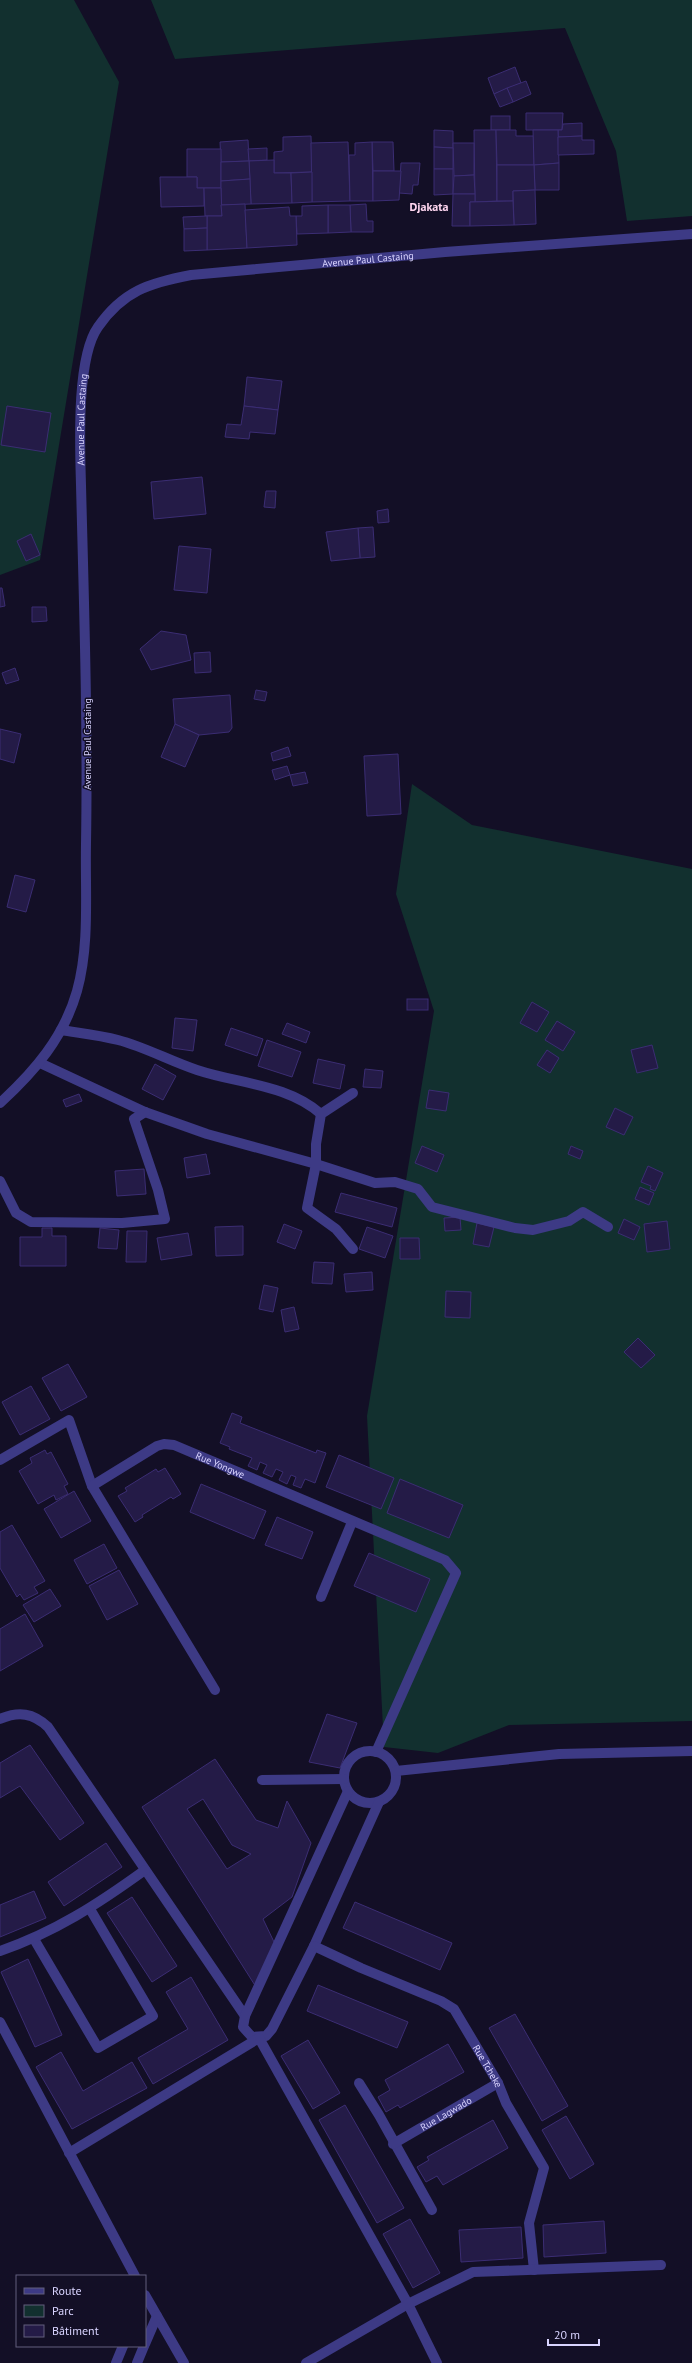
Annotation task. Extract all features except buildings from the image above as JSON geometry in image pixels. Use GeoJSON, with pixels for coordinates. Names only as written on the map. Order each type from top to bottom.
{"type":"FeatureCollection","features":[{"type":"Feature","properties":{"kind":"street","name":"Avenue Paul Castaing"},"geometry":{"type":"LineString","coordinates":[[0,1103],[40,1063],[61,1030],[77,991],[84,961],[87,730],[80,430],[88,349],[97,328],[122,299],[162,280],[191,275],[445,252],[692,234]]}},
{"type":"Feature","properties":{"kind":"street"},"geometry":{"type":"LineString","coordinates":[[61,1030],[117,1039],[162,1055],[197,1070],[264,1085],[308,1102],[321,1114]]}},
{"type":"Feature","properties":{"kind":"street"},"geometry":{"type":"LineString","coordinates":[[40,1063],[145,1112],[207,1134],[316,1164],[375,1183],[395,1182],[418,1189],[432,1207],[515,1228],[533,1230],[569,1221],[583,1212],[608,1227]]}},
{"type":"Feature","properties":{"kind":"street"},"geometry":{"type":"LineString","coordinates":[[353,1093],[321,1114],[316,1144],[316,1164],[307,1208],[336,1229],[353,1249]]}},
{"type":"Feature","properties":{"kind":"street"},"geometry":{"type":"LineString","coordinates":[[0,1181],[16,1213],[31,1222],[122,1223],[165,1219],[158,1190],[134,1119],[145,1112]]}},
{"type":"Feature","properties":{"kind":"street"},"geometry":{"type":"LineString","coordinates":[[0,1460],[69,1420],[92,1486],[215,1690]]}},
{"type":"Feature","properties":{"kind":"street","name":"Rue Yongwe"},"geometry":{"type":"LineString","coordinates":[[92,1486],[164,1444],[184,1449],[352,1522],[446,1560],[456,1573],[376,1752]]}},
{"type":"Feature","properties":{"kind":"street"},"geometry":{"type":"LineString","coordinates":[[321,1597],[352,1522]]}},
{"type":"Feature","properties":{"kind":"street"},"geometry":{"type":"LineString","coordinates":[[0,1719],[18,1714],[27,1714],[41,1721],[48,1728],[245,2016]]}},
{"type":"Feature","properties":{"kind":"street"},"geometry":{"type":"LineString","coordinates":[[368,1751],[376,1752],[388,1759],[396,1771],[396,1781],[393,1790],[387,1798],[379,1802],[361,1802],[348,1791],[344,1779],[348,1764],[353,1758],[368,1751]]}},
{"type":"Feature","properties":{"kind":"street"},"geometry":{"type":"LineString","coordinates":[[396,1771],[559,1754],[692,1751]]}},
{"type":"Feature","properties":{"kind":"street"},"geometry":{"type":"LineString","coordinates":[[262,1780],[344,1779]]}},
{"type":"Feature","properties":{"kind":"street"},"geometry":{"type":"LineString","coordinates":[[348,1791],[245,2016],[244,2027],[247,2033],[259,2038],[408,2304],[438,2363]]}},
{"type":"Feature","properties":{"kind":"street"},"geometry":{"type":"LineString","coordinates":[[68,2154],[259,2038],[266,2036],[272,2029],[314,1946],[379,1802]]}},
{"type":"Feature","properties":{"kind":"street"},"geometry":{"type":"LineString","coordinates":[[0,1951],[34,1939],[90,1909],[145,1870]]}},
{"type":"Feature","properties":{"kind":"street"},"geometry":{"type":"LineString","coordinates":[[34,1939],[98,2048],[153,2016],[90,1909]]}},
{"type":"Feature","properties":{"kind":"street","name":"Rue Tcheke"},"geometry":{"type":"LineString","coordinates":[[314,1946],[361,1968],[441,2001],[454,2010],[498,2083],[506,2103],[544,2168],[529,2223],[534,2270]]}},
{"type":"Feature","properties":{"kind":"street"},"geometry":{"type":"LineString","coordinates":[[0,2022],[68,2154],[134,2275]]}},
{"type":"Feature","properties":{"kind":"street"},"geometry":{"type":"LineString","coordinates":[[359,2083],[379,2115],[393,2144],[432,2210]]}},
{"type":"Feature","properties":{"kind":"street","name":"Rue Lagwado"},"geometry":{"type":"LineString","coordinates":[[393,2144],[498,2083]]}},
{"type":"Feature","properties":{"kind":"street"},"geometry":{"type":"LineString","coordinates":[[306,2363],[408,2304],[473,2272],[661,2265]]}},
{"type":"Feature","properties":{"kind":"street"},"geometry":{"type":"LineString","coordinates":[[146,2297],[184,2363]]}},
{"type":"Feature","properties":{"kind":"street"},"geometry":{"type":"LineString","coordinates":[[146,2341],[157,2316]]}},
{"type":"Feature","properties":{"kind":"street"},"geometry":{"type":"LineString","coordinates":[[116,2363],[123,2347]]}},
{"type":"Feature","properties":{"kind":"street"},"geometry":{"type":"LineString","coordinates":[[136,2363],[143,2347]]}},
{"type":"Feature","properties":{"kind":"green space"},"geometry":{"type":"Polygon","coordinates":[[[0,0],[74,0],[119,82],[40,560],[0,575],[0,0]]]}},
{"type":"Feature","properties":{"kind":"green space"},"geometry":{"type":"Polygon","coordinates":[[[151,0],[692,0],[692,216],[627,221],[616,151],[565,28],[175,59],[151,0]]]}},
{"type":"Feature","properties":{"kind":"green space"},"geometry":{"type":"Polygon","coordinates":[[[412,784],[472,825],[692,869],[692,1721],[509,1725],[438,1753],[384,1747],[367,1416],[434,1011],[396,894],[412,784]]]}},
{"type":"Feature","properties":{"kind":"district","name":"Djakata"},"geometry":{"type":"Point","coordinates":[429,206]}}]}
